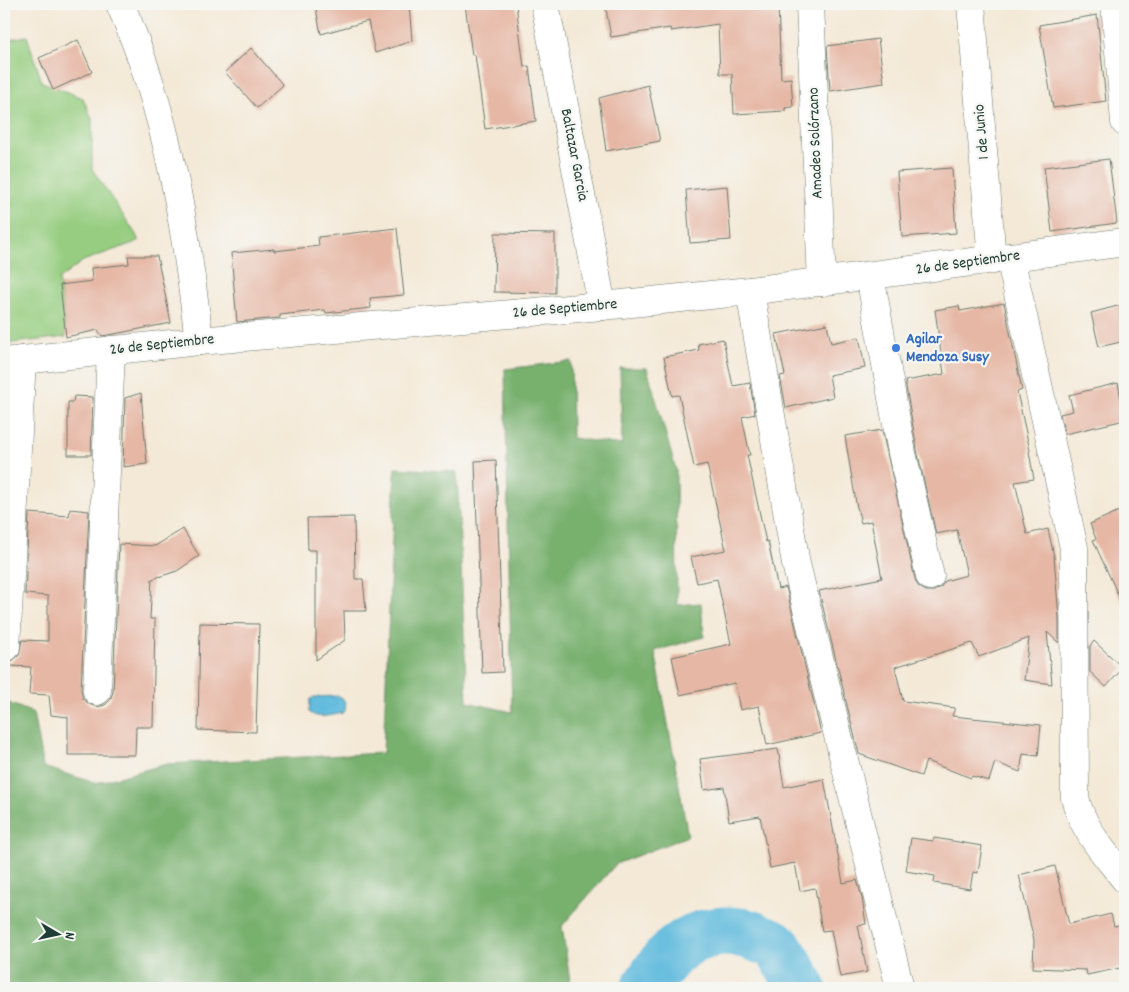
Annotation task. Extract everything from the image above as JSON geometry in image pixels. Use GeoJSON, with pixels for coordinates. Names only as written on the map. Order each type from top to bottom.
{"type":"FeatureCollection","features":[{"type":"Feature","properties":{"kind":"street"},"geometry":{"type":"LineString","coordinates":[[120,4],[148,72],[163,132],[186,248],[199,341]]}},
{"type":"Feature","properties":{"kind":"street","name":"Baltazar Garcia"},"geometry":{"type":"LineString","coordinates":[[545,4],[602,306]]}},
{"type":"Feature","properties":{"kind":"street","name":"Amadeo Solórzano"},"geometry":{"type":"LineString","coordinates":[[810,4],[822,282]]}},
{"type":"Feature","properties":{"kind":"street","name":"1 de Junio"},"geometry":{"type":"LineString","coordinates":[[971,4],[1001,258],[1074,548],[1075,798],[1079,812],[1095,842],[1125,879]]}},
{"type":"Feature","properties":{"kind":"street"},"geometry":{"type":"LineString","coordinates":[[1115,4],[1125,122]]}},
{"type":"Feature","properties":{"kind":"street","name":"26 de Septiembre"},"geometry":{"type":"LineString","coordinates":[[13,361],[199,341],[602,306],[750,291],[1125,242]]}},
{"type":"Feature","properties":{"kind":"street"},"geometry":{"type":"LineString","coordinates":[[870,276],[902,453],[930,576]]}},
{"type":"Feature","properties":{"kind":"street"},"geometry":{"type":"LineString","coordinates":[[750,291],[796,564],[900,988]]}},
{"type":"Feature","properties":{"kind":"street"},"geometry":{"type":"LineString","coordinates":[[97,691],[111,350]]}},
{"type":"Feature","properties":{"kind":"street"},"geometry":{"type":"LineString","coordinates":[[6,646],[13,361]]}},
{"type":"Feature","properties":{"kind":"green space"},"geometry":{"type":"Polygon","coordinates":[[[27,36],[42,82],[83,98],[92,119],[92,169],[139,241],[83,261],[59,279],[66,337],[4,344],[4,40],[27,36]]]}},
{"type":"Feature","properties":{"kind":"green space"},"geometry":{"type":"Polygon","coordinates":[[[571,361],[572,438],[622,445],[620,368],[647,368],[676,470],[677,605],[701,603],[704,637],[655,651],[688,836],[616,864],[562,926],[571,988],[4,988],[4,701],[33,713],[43,767],[96,783],[167,764],[383,753],[395,468],[457,472],[467,702],[512,712],[505,369],[571,361]]]}},
{"type":"Feature","properties":{"kind":"water"},"geometry":{"type":"Polygon","coordinates":[[[338,696],[345,702],[345,711],[343,713],[330,716],[316,716],[309,712],[310,700],[314,697],[338,696]]]}},
{"type":"Feature","properties":{"kind":"building"},"geometry":{"type":"Polygon","coordinates":[[[315,4],[409,4],[412,41],[375,53],[368,21],[321,34],[315,4]]]}},
{"type":"Feature","properties":{"kind":"building"},"geometry":{"type":"Polygon","coordinates":[[[465,4],[516,4],[524,67],[529,66],[536,121],[485,129],[475,55],[472,55],[465,4]]]}},
{"type":"Feature","properties":{"kind":"building"},"geometry":{"type":"Polygon","coordinates":[[[605,4],[778,4],[781,79],[791,78],[793,107],[785,108],[785,111],[734,114],[732,74],[720,74],[718,24],[671,31],[670,28],[611,37],[605,4]]]}},
{"type":"Feature","properties":{"kind":"building"},"geometry":{"type":"Polygon","coordinates":[[[1097,15],[1106,101],[1053,108],[1039,25],[1097,15]]]}},
{"type":"Feature","properties":{"kind":"building"},"geometry":{"type":"Polygon","coordinates":[[[878,39],[884,83],[830,91],[827,46],[878,39]]]}},
{"type":"Feature","properties":{"kind":"building"},"geometry":{"type":"Polygon","coordinates":[[[78,40],[92,72],[53,90],[39,58],[78,40]]]}},
{"type":"Feature","properties":{"kind":"building"},"geometry":{"type":"Polygon","coordinates":[[[251,48],[283,85],[257,108],[225,72],[251,48]]]}},
{"type":"Feature","properties":{"kind":"building"},"geometry":{"type":"Polygon","coordinates":[[[648,85],[660,141],[606,151],[599,98],[648,85]]]}},
{"type":"Feature","properties":{"kind":"building"},"geometry":{"type":"Polygon","coordinates":[[[1109,159],[1117,223],[1052,232],[1044,167],[1109,159]]]}},
{"type":"Feature","properties":{"kind":"building"},"geometry":{"type":"Polygon","coordinates":[[[952,168],[956,233],[902,237],[897,172],[952,168]]]}},
{"type":"Feature","properties":{"kind":"building"},"geometry":{"type":"Polygon","coordinates":[[[727,186],[731,240],[690,243],[686,190],[727,186]]]}},
{"type":"Feature","properties":{"kind":"building"},"geometry":{"type":"Polygon","coordinates":[[[397,228],[404,295],[370,298],[371,308],[326,313],[325,310],[280,315],[280,318],[237,322],[231,253],[319,246],[318,237],[397,228]]]}},
{"type":"Feature","properties":{"kind":"building"},"geometry":{"type":"Polygon","coordinates":[[[495,233],[555,234],[555,293],[494,292],[495,233]]]}},
{"type":"Feature","properties":{"kind":"building"},"geometry":{"type":"Polygon","coordinates":[[[128,256],[157,256],[171,323],[102,336],[98,330],[66,337],[60,285],[92,281],[91,268],[129,264],[128,256]]]}},
{"type":"Feature","properties":{"kind":"building"},"geometry":{"type":"Polygon","coordinates":[[[1004,303],[1022,390],[1017,392],[1034,479],[1015,482],[1027,534],[1048,529],[1054,556],[1059,643],[1047,632],[1052,684],[1024,680],[1029,638],[979,657],[972,643],[895,667],[903,701],[955,708],[952,716],[1041,725],[1038,756],[1023,754],[1020,772],[995,762],[989,781],[972,776],[971,778],[926,761],[921,776],[859,754],[819,591],[882,578],[871,521],[861,523],[845,436],[882,430],[918,586],[926,591],[934,591],[941,587],[945,581],[967,575],[957,530],[936,534],[917,450],[905,381],[944,374],[935,310],[959,306],[960,311],[1004,303]]]}},
{"type":"Feature","properties":{"kind":"building"},"geometry":{"type":"Polygon","coordinates":[[[1125,304],[1125,341],[1099,347],[1091,313],[1125,304]]]}},
{"type":"Feature","properties":{"kind":"building"},"geometry":{"type":"Polygon","coordinates":[[[827,324],[831,343],[859,337],[865,368],[829,375],[833,397],[786,408],[780,376],[785,375],[776,334],[827,324]]]}},
{"type":"Feature","properties":{"kind":"building"},"geometry":{"type":"Polygon","coordinates":[[[723,339],[733,386],[750,383],[755,414],[742,417],[750,455],[747,455],[778,589],[786,587],[821,733],[767,745],[759,706],[740,710],[735,683],[680,695],[672,657],[731,644],[717,579],[697,583],[691,557],[726,550],[707,464],[694,467],[679,395],[672,396],[664,357],[699,350],[698,344],[723,339]]]}},
{"type":"Feature","properties":{"kind":"building"},"geometry":{"type":"Polygon","coordinates":[[[1118,383],[1125,420],[1065,434],[1060,414],[1073,411],[1069,395],[1118,383]]]}},
{"type":"Feature","properties":{"kind":"building"},"geometry":{"type":"Polygon","coordinates":[[[141,393],[147,464],[123,467],[125,398],[141,393]]]}},
{"type":"Feature","properties":{"kind":"building"},"geometry":{"type":"Polygon","coordinates":[[[74,396],[93,397],[91,455],[68,455],[68,402],[73,402],[74,396]]]}},
{"type":"Feature","properties":{"kind":"building"},"geometry":{"type":"Polygon","coordinates":[[[496,460],[503,672],[482,673],[475,461],[496,460]]]}},
{"type":"Feature","properties":{"kind":"building"},"geometry":{"type":"Polygon","coordinates":[[[70,509],[89,511],[81,690],[83,699],[97,707],[105,705],[110,700],[113,692],[119,544],[155,546],[183,529],[199,556],[177,571],[152,579],[150,619],[155,619],[153,727],[136,727],[135,755],[68,755],[68,717],[51,715],[49,695],[29,694],[31,667],[10,666],[11,662],[19,655],[22,640],[48,641],[48,596],[25,594],[29,513],[69,516],[70,509]]]}},
{"type":"Feature","properties":{"kind":"building"},"geometry":{"type":"Polygon","coordinates":[[[1119,511],[1125,524],[1125,610],[1093,540],[1096,539],[1090,524],[1119,511]]]}},
{"type":"Feature","properties":{"kind":"building"},"geometry":{"type":"Polygon","coordinates":[[[354,517],[355,579],[363,579],[366,611],[344,611],[345,640],[316,660],[316,550],[308,550],[307,518],[354,517]]]}},
{"type":"Feature","properties":{"kind":"building"},"geometry":{"type":"Polygon","coordinates":[[[200,623],[259,624],[256,732],[198,730],[200,623]]]}},
{"type":"Feature","properties":{"kind":"building"},"geometry":{"type":"Polygon","coordinates":[[[1094,641],[1123,668],[1106,687],[1090,672],[1090,646],[1094,641]]]}},
{"type":"Feature","properties":{"kind":"building"},"geometry":{"type":"Polygon","coordinates":[[[778,749],[784,787],[824,779],[843,883],[857,880],[862,898],[866,924],[858,925],[867,972],[840,977],[831,930],[822,931],[815,888],[800,891],[795,863],[770,868],[760,816],[729,821],[724,787],[704,790],[700,759],[778,749]]]}},
{"type":"Feature","properties":{"kind":"building"},"geometry":{"type":"Polygon","coordinates":[[[911,838],[933,841],[934,838],[982,846],[978,873],[973,872],[970,889],[934,883],[935,876],[906,871],[911,838]]]}},
{"type":"Feature","properties":{"kind":"building"},"geometry":{"type":"Polygon","coordinates":[[[1055,866],[1069,924],[1111,914],[1114,926],[1125,924],[1125,967],[1087,975],[1086,970],[1033,968],[1034,940],[1019,875],[1055,866]]]}},
{"type":"Feature","properties":{"kind":"waterway"},"geometry":{"type":"LineString","coordinates":[[646,988],[660,967],[677,949],[707,934],[729,931],[751,935],[775,945],[802,988]]}},
{"type":"Feature","properties":{"kind":"place","name":"Agilar Mendoza Susy"},"geometry":{"type":"Point","coordinates":[896,348]}}]}
